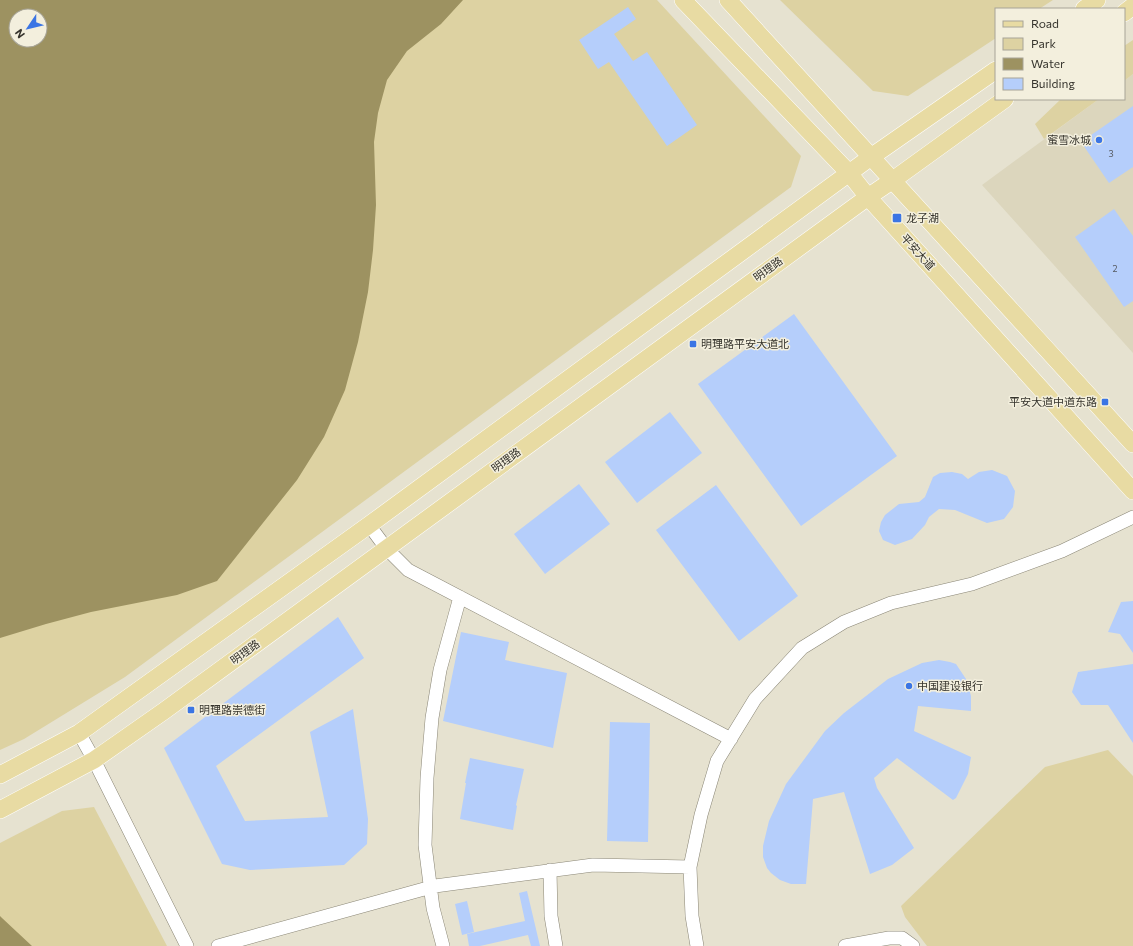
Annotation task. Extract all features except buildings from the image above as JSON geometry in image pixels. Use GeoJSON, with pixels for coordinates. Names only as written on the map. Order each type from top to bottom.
{"type":"FeatureCollection","features":[{"type":"Feature","properties":{"kind":"main road","name":"平安大道"},"geometry":{"type":"LineString","coordinates":[[683,0],[849,173],[868,197],[1133,491]]}},
{"type":"Feature","properties":{"kind":"main road"},"geometry":{"type":"LineString","coordinates":[[728,0],[1133,444]]}},
{"type":"Feature","properties":{"kind":"main road"},"geometry":{"type":"LineString","coordinates":[[1085,8],[1097,0]]}},
{"type":"Feature","properties":{"kind":"main road"},"geometry":{"type":"LineString","coordinates":[[1125,12],[1133,6]]}},
{"type":"Feature","properties":{"kind":"main road"},"geometry":{"type":"LineString","coordinates":[[0,775],[79,734],[369,525],[871,157],[995,71]]}},
{"type":"Feature","properties":{"kind":"main road","name":"明理路"},"geometry":{"type":"LineString","coordinates":[[0,810],[94,760],[164,711],[868,197],[1004,100]]}},
{"type":"Feature","properties":{"kind":"street"},"geometry":{"type":"LineString","coordinates":[[697,946],[692,916],[690,867],[701,815],[717,761],[755,700],[802,648],[844,622],[891,603],[972,584],[1062,551],[1133,518]]}},
{"type":"Feature","properties":{"kind":"street"},"geometry":{"type":"LineString","coordinates":[[369,525],[386,548],[408,570],[731,738]]}},
{"type":"Feature","properties":{"kind":"street"},"geometry":{"type":"LineString","coordinates":[[443,946],[433,908],[425,845],[427,778],[432,718],[440,670],[460,597]]}},
{"type":"Feature","properties":{"kind":"street"},"geometry":{"type":"LineString","coordinates":[[79,734],[94,760],[188,946]]}},
{"type":"Feature","properties":{"kind":"street"},"geometry":{"type":"LineString","coordinates":[[218,946],[430,888],[593,864],[690,867]]}},
{"type":"Feature","properties":{"kind":"street"},"geometry":{"type":"LineString","coordinates":[[550,870],[551,916],[556,946]]}},
{"type":"Feature","properties":{"kind":"street"},"geometry":{"type":"LineString","coordinates":[[845,946],[889,938],[902,938],[913,946]]}},
{"type":"Feature","properties":{"kind":"shaded area"},"geometry":{"type":"Polygon","coordinates":[[[1133,74],[1133,353],[982,185],[1098,100],[1125,100],[1125,80],[1133,74]]]}},
{"type":"Feature","properties":{"kind":"green space"},"geometry":{"type":"Polygon","coordinates":[[[0,0],[657,0],[801,156],[791,187],[125,677],[24,739],[0,750],[0,0]]]}},
{"type":"Feature","properties":{"kind":"green space"},"geometry":{"type":"Polygon","coordinates":[[[780,0],[1053,0],[1041,8],[995,8],[995,39],[908,96],[873,91],[780,0]]]}},
{"type":"Feature","properties":{"kind":"green space"},"geometry":{"type":"Polygon","coordinates":[[[1133,40],[1133,74],[1125,80],[1125,45],[1133,40]]]}},
{"type":"Feature","properties":{"kind":"green space"},"geometry":{"type":"Polygon","coordinates":[[[1060,100],[1098,100],[1044,139],[1035,124],[1060,100]]]}},
{"type":"Feature","properties":{"kind":"green space"},"geometry":{"type":"Polygon","coordinates":[[[1108,750],[1133,776],[1133,946],[927,946],[905,917],[901,906],[1045,767],[1108,750]]]}},
{"type":"Feature","properties":{"kind":"green space"},"geometry":{"type":"Polygon","coordinates":[[[94,807],[167,946],[0,946],[0,843],[62,811],[94,807]]]}},
{"type":"Feature","properties":{"kind":"water"},"geometry":{"type":"Polygon","coordinates":[[[0,0],[463,0],[441,24],[407,51],[387,80],[378,113],[374,142],[376,205],[373,250],[368,292],[358,342],[345,390],[324,437],[297,480],[217,581],[177,595],[91,612],[0,638],[0,0]]]}},
{"type":"Feature","properties":{"kind":"water"},"geometry":{"type":"Polygon","coordinates":[[[0,916],[2,918],[32,946],[0,946],[0,916]]]}},
{"type":"Feature","properties":{"kind":"place","name":"蜜雪冰城"},"geometry":{"type":"Point","coordinates":[1099,140]}},
{"type":"Feature","properties":{"kind":"place","name":"龙子湖"},"geometry":{"type":"Point","coordinates":[897,218]}},
{"type":"Feature","properties":{"kind":"place","name":"明理路平安大道北"},"geometry":{"type":"Point","coordinates":[693,344]}},
{"type":"Feature","properties":{"kind":"place","name":"平安大道中道东路"},"geometry":{"type":"Point","coordinates":[1105,402]}},
{"type":"Feature","properties":{"kind":"place","name":"中国建设银行"},"geometry":{"type":"Point","coordinates":[909,686]}},
{"type":"Feature","properties":{"kind":"place","name":"明理路崇德街"},"geometry":{"type":"Point","coordinates":[191,710]}}]}
